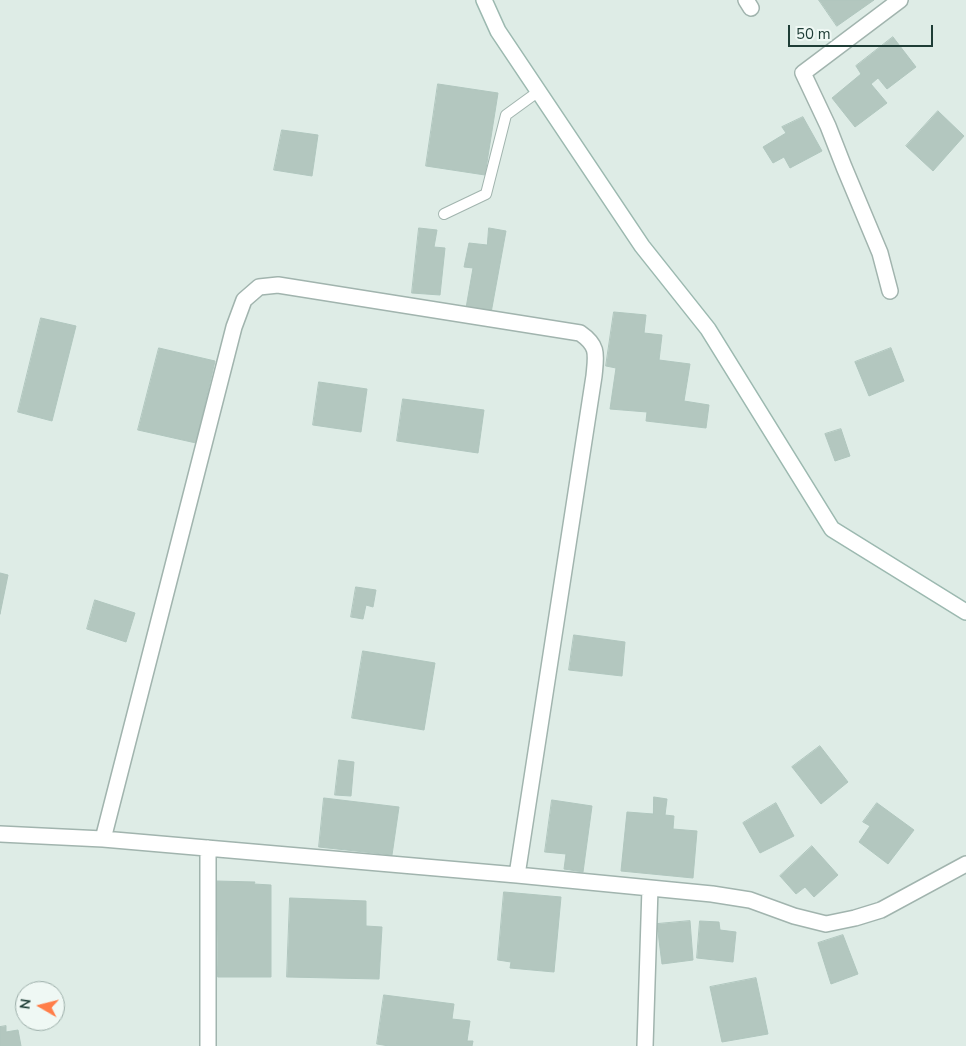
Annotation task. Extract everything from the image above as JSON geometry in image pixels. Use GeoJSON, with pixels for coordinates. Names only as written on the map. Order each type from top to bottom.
{"type":"FeatureCollection","features":[{"type":"Feature","properties":{"kind":"street"},"geometry":{"type":"LineString","coordinates":[[484,0],[498,30],[642,246],[708,329],[832,529],[966,612]]}},
{"type":"Feature","properties":{"kind":"street"},"geometry":{"type":"LineString","coordinates":[[890,291],[880,253],[828,126],[803,72],[900,0]]}},
{"type":"Feature","properties":{"kind":"street"},"geometry":{"type":"LineString","coordinates":[[103,839],[234,327],[244,300],[259,287],[278,285],[580,334],[591,341],[596,356],[594,376],[517,875]]}},
{"type":"Feature","properties":{"kind":"street"},"geometry":{"type":"LineString","coordinates":[[0,834],[103,839],[712,894],[750,900],[794,916],[826,924],[881,910],[966,864]]}},
{"type":"Feature","properties":{"kind":"street"},"geometry":{"type":"LineString","coordinates":[[208,848],[208,1046]]}},
{"type":"Feature","properties":{"kind":"street"},"geometry":{"type":"LineString","coordinates":[[645,1046],[650,888]]}},
{"type":"Feature","properties":{"kind":"lane"},"geometry":{"type":"LineString","coordinates":[[444,214],[486,194],[506,115],[539,91]]}},
{"type":"Feature","properties":{"kind":"building"},"geometry":{"type":"Polygon","coordinates":[[[819,0],[874,0],[837,26],[819,0]]]}},
{"type":"Feature","properties":{"kind":"building"},"geometry":{"type":"Polygon","coordinates":[[[893,37],[916,67],[887,89],[878,78],[871,84],[887,103],[855,127],[832,98],[861,74],[856,66],[893,37]]]}},
{"type":"Feature","properties":{"kind":"building"},"geometry":{"type":"Polygon","coordinates":[[[438,84],[498,93],[485,175],[426,166],[438,84]]]}},
{"type":"Feature","properties":{"kind":"building"},"geometry":{"type":"Polygon","coordinates":[[[938,111],[964,136],[933,171],[906,146],[938,111]]]}},
{"type":"Feature","properties":{"kind":"building"},"geometry":{"type":"Polygon","coordinates":[[[803,117],[822,151],[790,168],[784,157],[773,163],[763,147],[786,133],[782,127],[803,117]]]}},
{"type":"Feature","properties":{"kind":"building"},"geometry":{"type":"Polygon","coordinates":[[[282,130],[318,135],[312,176],[274,170],[282,130]]]}},
{"type":"Feature","properties":{"kind":"building"},"geometry":{"type":"Polygon","coordinates":[[[419,228],[437,230],[434,247],[445,248],[440,295],[412,293],[419,228]]]}},
{"type":"Feature","properties":{"kind":"building"},"geometry":{"type":"Polygon","coordinates":[[[489,228],[506,231],[491,313],[466,308],[473,268],[464,267],[469,243],[487,245],[489,228]]]}},
{"type":"Feature","properties":{"kind":"building"},"geometry":{"type":"Polygon","coordinates":[[[614,312],[646,315],[644,333],[662,335],[659,360],[690,364],[684,401],[709,405],[706,428],[646,421],[647,412],[610,409],[616,368],[606,366],[614,312]]]}},
{"type":"Feature","properties":{"kind":"building"},"geometry":{"type":"Polygon","coordinates":[[[41,318],[76,326],[52,421],[18,412],[41,318]]]}},
{"type":"Feature","properties":{"kind":"building"},"geometry":{"type":"Polygon","coordinates":[[[159,348],[215,361],[196,443],[138,430],[159,348]]]}},
{"type":"Feature","properties":{"kind":"building"},"geometry":{"type":"Polygon","coordinates":[[[891,348],[904,381],[869,396],[855,362],[891,348]]]}},
{"type":"Feature","properties":{"kind":"building"},"geometry":{"type":"Polygon","coordinates":[[[319,382],[367,389],[361,432],[313,425],[319,382]]]}},
{"type":"Feature","properties":{"kind":"building"},"geometry":{"type":"Polygon","coordinates":[[[403,399],[484,410],[478,453],[397,441],[403,399]]]}},
{"type":"Feature","properties":{"kind":"building"},"geometry":{"type":"Polygon","coordinates":[[[841,429],[850,456],[835,461],[825,434],[841,429]]]}},
{"type":"Feature","properties":{"kind":"building"},"geometry":{"type":"Polygon","coordinates":[[[0,573],[8,575],[0,614],[0,573]]]}},
{"type":"Feature","properties":{"kind":"building"},"geometry":{"type":"Polygon","coordinates":[[[356,587],[376,590],[373,607],[366,605],[363,619],[351,617],[356,587]]]}},
{"type":"Feature","properties":{"kind":"building"},"geometry":{"type":"Polygon","coordinates":[[[95,600],[135,613],[126,642],[87,629],[95,600]]]}},
{"type":"Feature","properties":{"kind":"building"},"geometry":{"type":"Polygon","coordinates":[[[574,635],[625,642],[622,676],[569,670],[574,635]]]}},
{"type":"Feature","properties":{"kind":"building"},"geometry":{"type":"Polygon","coordinates":[[[363,651],[435,663],[424,730],[352,718],[363,651]]]}},
{"type":"Feature","properties":{"kind":"building"},"geometry":{"type":"Polygon","coordinates":[[[820,746],[848,782],[821,804],[792,767],[820,746]]]}},
{"type":"Feature","properties":{"kind":"building"},"geometry":{"type":"Polygon","coordinates":[[[339,760],[354,762],[351,796],[335,795],[339,760]]]}},
{"type":"Feature","properties":{"kind":"building"},"geometry":{"type":"Polygon","coordinates":[[[654,797],[667,799],[665,815],[674,816],[673,829],[697,831],[693,878],[621,871],[627,812],[653,814],[654,797]]]}},
{"type":"Feature","properties":{"kind":"building"},"geometry":{"type":"Polygon","coordinates":[[[324,798],[399,807],[392,855],[319,847],[324,798]]]}},
{"type":"Feature","properties":{"kind":"building"},"geometry":{"type":"Polygon","coordinates":[[[552,800],[592,806],[583,872],[564,869],[566,854],[545,852],[552,800]]]}},
{"type":"Feature","properties":{"kind":"building"},"geometry":{"type":"Polygon","coordinates":[[[776,803],[794,836],[760,853],[743,823],[776,803]]]}},
{"type":"Feature","properties":{"kind":"building"},"geometry":{"type":"Polygon","coordinates":[[[877,803],[914,830],[888,864],[859,842],[870,826],[863,822],[877,803]]]}},
{"type":"Feature","properties":{"kind":"building"},"geometry":{"type":"Polygon","coordinates":[[[812,846],[838,875],[814,897],[805,887],[796,894],[780,876],[812,846]]]}},
{"type":"Feature","properties":{"kind":"building"},"geometry":{"type":"Polygon","coordinates":[[[216,881],[255,882],[254,884],[271,885],[271,977],[218,977],[216,881]]]}},
{"type":"Feature","properties":{"kind":"building"},"geometry":{"type":"Polygon","coordinates":[[[504,892],[561,897],[554,972],[510,968],[511,962],[498,960],[504,892]]]}},
{"type":"Feature","properties":{"kind":"building"},"geometry":{"type":"Polygon","coordinates":[[[290,898],[366,901],[366,926],[382,927],[379,979],[287,977],[290,898]]]}},
{"type":"Feature","properties":{"kind":"building"},"geometry":{"type":"Polygon","coordinates":[[[690,921],[693,960],[662,964],[657,924],[690,921]]]}},
{"type":"Feature","properties":{"kind":"building"},"geometry":{"type":"Polygon","coordinates":[[[700,921],[719,922],[720,930],[736,932],[733,962],[697,958],[700,921]]]}},
{"type":"Feature","properties":{"kind":"building"},"geometry":{"type":"Polygon","coordinates":[[[843,935],[858,974],[831,984],[818,943],[843,935]]]}},
{"type":"Feature","properties":{"kind":"building"},"geometry":{"type":"Polygon","coordinates":[[[756,978],[768,1034],[722,1042],[710,987],[756,978]]]}},
{"type":"Feature","properties":{"kind":"building"},"geometry":{"type":"Polygon","coordinates":[[[384,995],[454,1004],[452,1019],[470,1021],[467,1041],[473,1041],[472,1046],[389,1046],[377,1044],[384,995]]]}},
{"type":"Feature","properties":{"kind":"building"},"geometry":{"type":"Polygon","coordinates":[[[6,1026],[6,1032],[18,1031],[21,1046],[0,1046],[0,1027],[6,1026]]]}}]}
